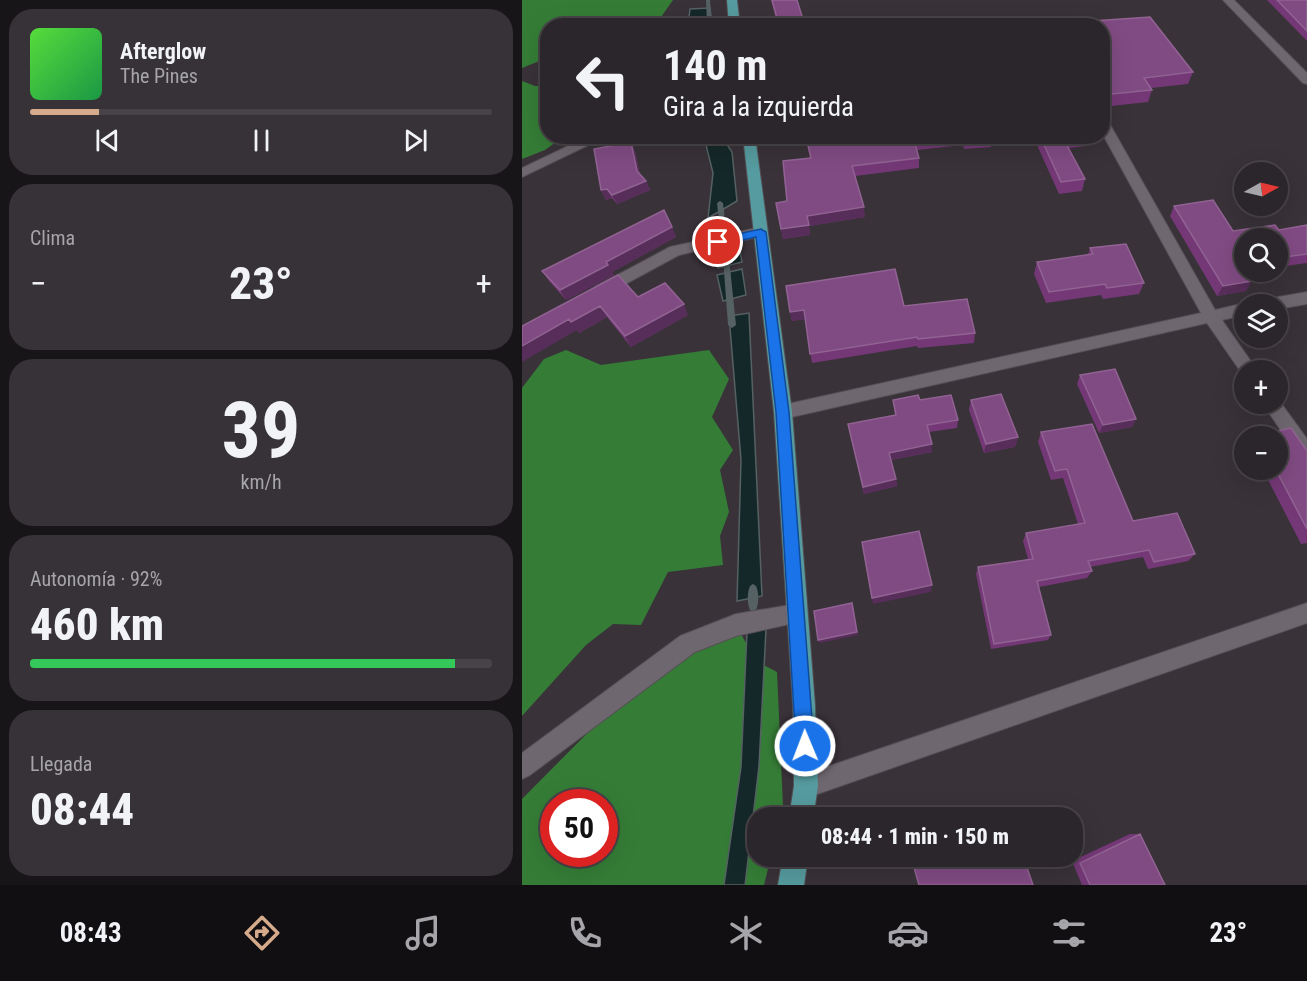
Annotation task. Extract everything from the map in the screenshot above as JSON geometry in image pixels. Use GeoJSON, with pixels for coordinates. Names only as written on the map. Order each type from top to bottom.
{"type":"FeatureCollection","features":[{"type":"Feature","properties":{"kind":"main road"},"geometry":{"type":"LineString","coordinates":[[732,0],[734,18]]}},
{"type":"Feature","properties":{"kind":"main road"},"geometry":{"type":"LineString","coordinates":[[750,144],[783,412],[804,705],[806,786],[803,807]]}},
{"type":"Feature","properties":{"kind":"main road"},"geometry":{"type":"LineString","coordinates":[[791,885],[794,867]]}},
{"type":"Feature","properties":{"kind":"street"},"geometry":{"type":"LineString","coordinates":[[1228,0],[1307,80]]}},
{"type":"Feature","properties":{"kind":"street"},"geometry":{"type":"LineString","coordinates":[[1110,135],[1210,315],[1242,360]]}},
{"type":"Feature","properties":{"kind":"street"},"geometry":{"type":"LineString","coordinates":[[522,173],[584,144]]}},
{"type":"Feature","properties":{"kind":"street"},"geometry":{"type":"LineString","coordinates":[[583,300],[675,251],[761,232]]}},
{"type":"Feature","properties":{"kind":"street"},"geometry":{"type":"LineString","coordinates":[[1288,301],[1307,298]]}},
{"type":"Feature","properties":{"kind":"street"},"geometry":{"type":"LineString","coordinates":[[783,412],[1234,311]]}},
{"type":"Feature","properties":{"kind":"street"},"geometry":{"type":"LineString","coordinates":[[1279,414],[1307,454]]}},
{"type":"Feature","properties":{"kind":"street"},"geometry":{"type":"LineString","coordinates":[[806,786],[1307,613]]}},
{"type":"Feature","properties":{"kind":"street"},"geometry":{"type":"LineString","coordinates":[[522,767],[688,644],[736,625],[796,614]]}},
{"type":"Feature","properties":{"kind":"green space"},"geometry":{"type":"Polygon","coordinates":[[[522,0],[673,0],[660,18],[540,18],[540,61],[522,68],[522,0]]]}},
{"type":"Feature","properties":{"kind":"green space"},"geometry":{"type":"Polygon","coordinates":[[[522,81],[540,86],[540,144],[553,144],[545,150],[522,159],[522,81]]]}},
{"type":"Feature","properties":{"kind":"green space"},"geometry":{"type":"Polygon","coordinates":[[[566,350],[601,365],[709,350],[729,379],[712,417],[733,450],[720,470],[729,512],[720,536],[723,565],[668,572],[641,625],[613,624],[586,645],[522,716],[522,388],[544,359],[566,350]]]}},
{"type":"Feature","properties":{"kind":"green space"},"geometry":{"type":"Polygon","coordinates":[[[736,625],[756,661],[777,672],[783,806],[747,807],[747,867],[768,867],[764,885],[522,885],[522,799],[645,675],[736,625]]]}},
{"type":"Feature","properties":{"kind":"shaded area"},"geometry":{"type":"Polygon","coordinates":[[[710,8],[711,18],[689,18],[690,9],[710,8]]]}},
{"type":"Feature","properties":{"kind":"shaded area"},"geometry":{"type":"Polygon","coordinates":[[[706,144],[727,144],[732,152],[737,201],[708,218],[713,173],[706,144]]]}},
{"type":"Feature","properties":{"kind":"shaded area"},"geometry":{"type":"Polygon","coordinates":[[[738,242],[742,262],[718,268],[715,245],[738,242]]]}},
{"type":"Feature","properties":{"kind":"shaded area"},"geometry":{"type":"Polygon","coordinates":[[[742,269],[746,295],[723,301],[717,275],[742,269]]]}},
{"type":"Feature","properties":{"kind":"shaded area"},"geometry":{"type":"Polygon","coordinates":[[[749,313],[762,596],[737,601],[741,460],[729,316],[749,313]]]}},
{"type":"Feature","properties":{"kind":"shaded area"},"geometry":{"type":"Polygon","coordinates":[[[766,629],[759,766],[754,807],[747,807],[745,885],[724,885],[741,767],[747,632],[766,629]]]}},
{"type":"Feature","properties":{"kind":"building"},"geometry":{"type":"Polygon","coordinates":[[[772,0],[797,0],[803,18],[777,18],[772,0]]]}},
{"type":"Feature","properties":{"kind":"building"},"geometry":{"type":"Polygon","coordinates":[[[1277,0],[1307,0],[1307,31],[1277,0]]]}},
{"type":"Feature","properties":{"kind":"building"},"geometry":{"type":"Polygon","coordinates":[[[1150,17],[1193,72],[1144,78],[1152,90],[1110,94],[1110,20],[1150,17]]]}},
{"type":"Feature","properties":{"kind":"building"},"geometry":{"type":"Polygon","coordinates":[[[631,144],[637,171],[646,181],[612,195],[607,189],[601,190],[594,149],[631,144]]]}},
{"type":"Feature","properties":{"kind":"building"},"geometry":{"type":"Polygon","coordinates":[[[808,144],[915,144],[919,158],[852,166],[864,207],[807,216],[809,225],[781,229],[776,203],[787,201],[783,161],[811,158],[808,144]]]}},
{"type":"Feature","properties":{"kind":"building"},"geometry":{"type":"Polygon","coordinates":[[[1044,144],[1066,144],[1085,179],[1061,182],[1044,144]]]}},
{"type":"Feature","properties":{"kind":"building"},"geometry":{"type":"Polygon","coordinates":[[[1213,200],[1234,231],[1234,282],[1246,282],[1223,286],[1174,206],[1213,200]]]}},
{"type":"Feature","properties":{"kind":"building"},"geometry":{"type":"Polygon","coordinates":[[[664,210],[672,227],[606,262],[608,265],[560,290],[542,271],[664,210]]]}},
{"type":"Feature","properties":{"kind":"building"},"geometry":{"type":"Polygon","coordinates":[[[1275,225],[1277,228],[1254,228],[1275,225]]]}},
{"type":"Feature","properties":{"kind":"building"},"geometry":{"type":"Polygon","coordinates":[[[1307,225],[1307,254],[1288,257],[1288,228],[1307,225]]]}},
{"type":"Feature","properties":{"kind":"building"},"geometry":{"type":"Polygon","coordinates":[[[1126,244],[1144,283],[1107,288],[1105,284],[1049,292],[1037,262],[1093,254],[1090,248],[1126,244]]]}},
{"type":"Feature","properties":{"kind":"building"},"geometry":{"type":"Polygon","coordinates":[[[895,269],[904,306],[967,299],[975,333],[918,339],[917,337],[810,354],[804,310],[790,312],[786,286],[895,269]]]}},
{"type":"Feature","properties":{"kind":"building"},"geometry":{"type":"Polygon","coordinates":[[[618,275],[638,297],[665,283],[684,304],[625,336],[600,306],[571,322],[569,319],[522,346],[522,326],[618,275]]]}},
{"type":"Feature","properties":{"kind":"building"},"geometry":{"type":"Polygon","coordinates":[[[1115,369],[1136,419],[1103,425],[1080,375],[1115,369]]]}},
{"type":"Feature","properties":{"kind":"building"},"geometry":{"type":"Polygon","coordinates":[[[1001,394],[1018,437],[986,444],[971,400],[1001,394]]]}},
{"type":"Feature","properties":{"kind":"building"},"geometry":{"type":"Polygon","coordinates":[[[918,395],[920,400],[951,395],[958,420],[927,425],[932,444],[889,453],[896,479],[863,487],[848,424],[896,415],[893,400],[918,395]]]}},
{"type":"Feature","properties":{"kind":"building"},"geometry":{"type":"Polygon","coordinates":[[[1092,424],[1133,521],[1177,513],[1195,554],[1154,562],[1149,550],[1088,561],[1092,571],[1037,581],[1051,635],[994,644],[978,567],[1033,559],[1026,533],[1085,523],[1067,469],[1055,471],[1041,432],[1092,424]]]}},
{"type":"Feature","properties":{"kind":"building"},"geometry":{"type":"Polygon","coordinates":[[[1291,428],[1307,451],[1307,529],[1281,480],[1288,480],[1288,429],[1291,428]]]}},
{"type":"Feature","properties":{"kind":"building"},"geometry":{"type":"Polygon","coordinates":[[[919,531],[932,585],[872,598],[862,542],[919,531]]]}},
{"type":"Feature","properties":{"kind":"building"},"geometry":{"type":"Polygon","coordinates":[[[852,603],[857,632],[818,640],[814,611],[852,603]]]}},
{"type":"Feature","properties":{"kind":"building"},"geometry":{"type":"Polygon","coordinates":[[[1140,834],[1165,885],[1090,885],[1082,867],[1083,862],[1140,834]]]}},
{"type":"Feature","properties":{"kind":"building"},"geometry":{"type":"Polygon","coordinates":[[[914,867],[1027,867],[1033,885],[919,885],[914,867]]]}},
{"type":"Feature","properties":{"kind":"waterway"},"geometry":{"type":"LineString","coordinates":[[708,0],[709,18]]}},
{"type":"Feature","properties":{"kind":"waterway"},"geometry":{"type":"LineString","coordinates":[[720,203],[723,229]]}},
{"type":"Feature","properties":{"kind":"waterway"},"geometry":{"type":"LineString","coordinates":[[726,258],[732,325]]}},
{"type":"Feature","properties":{"kind":"waterway"},"geometry":{"type":"LineString","coordinates":[[753,589],[753,607]]}},
{"type":"Feature","properties":{"kind":"route"},"geometry":{"type":"LineString","coordinates":[[718,242],[761,232],[783,412],[805,746]]}}]}
